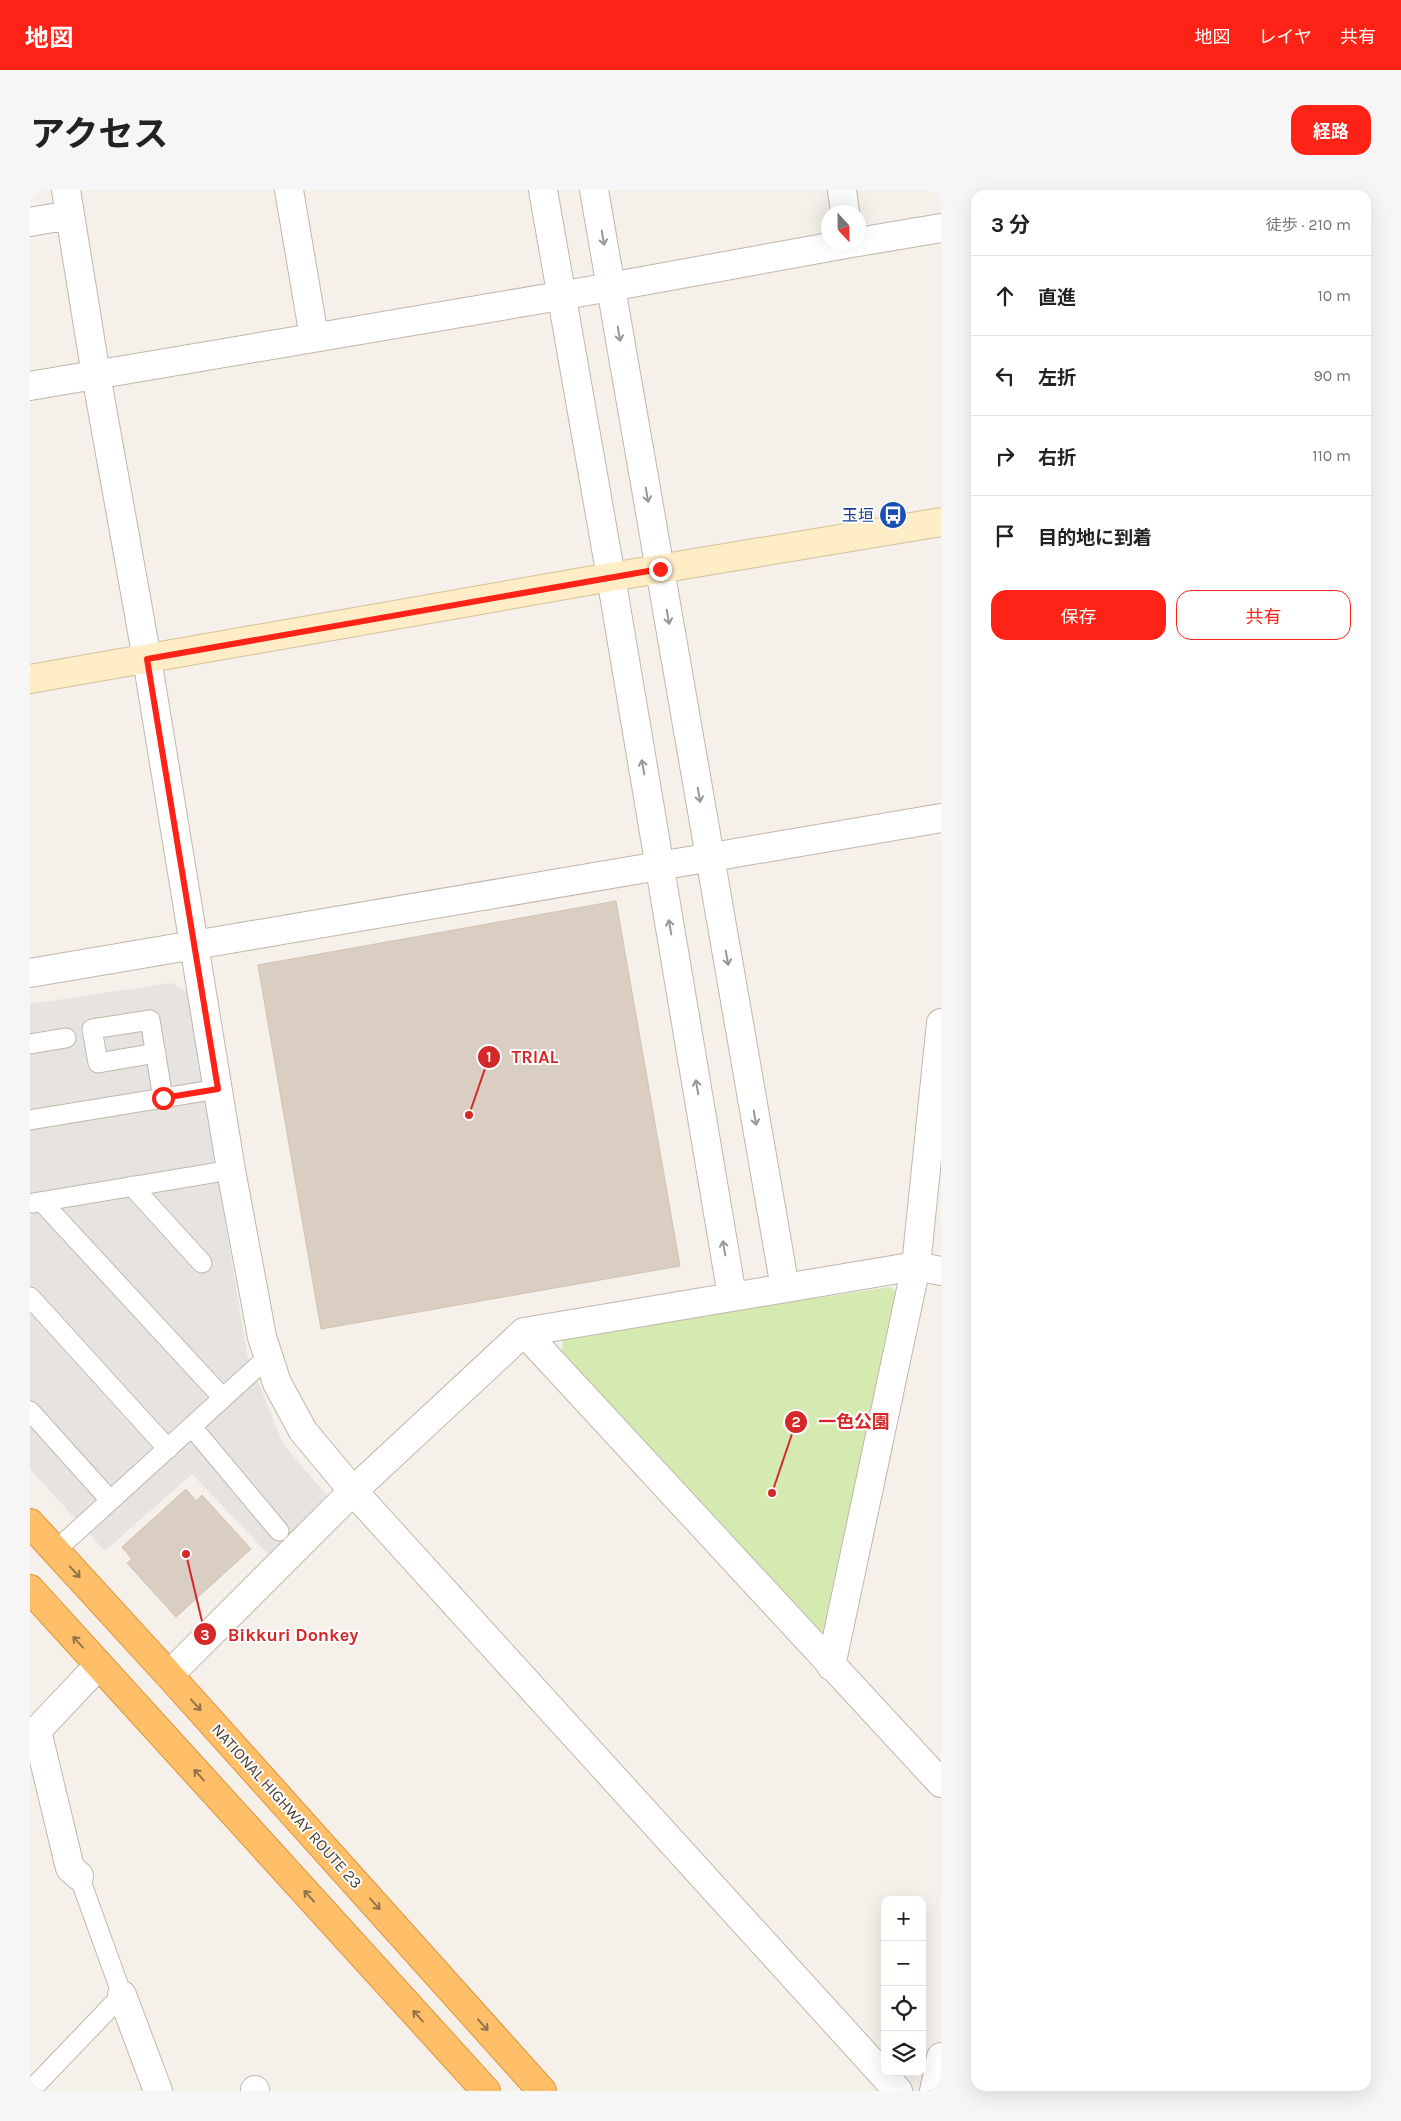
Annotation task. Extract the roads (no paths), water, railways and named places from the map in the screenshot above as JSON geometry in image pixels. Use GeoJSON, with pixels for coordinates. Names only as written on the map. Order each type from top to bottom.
{"type":"FeatureCollection","features":[{"type":"Feature","properties":{"kind":"highway","name":"NATIONAL HIGHWAY ROUTE 23"},"geometry":{"type":"LineString","coordinates":[[30,1523],[542,2091]]}},
{"type":"Feature","properties":{"kind":"highway"},"geometry":{"type":"LineString","coordinates":[[30,1589],[486,2091]]}},
{"type":"Feature","properties":{"kind":"street"},"geometry":{"type":"LineString","coordinates":[[289,190],[314,336]]}},
{"type":"Feature","properties":{"kind":"street"},"geometry":{"type":"LineString","coordinates":[[543,190],[560,296],[611,577],[732,1296]]}},
{"type":"Feature","properties":{"kind":"street"},"geometry":{"type":"LineString","coordinates":[[594,190],[785,1288]]}},
{"type":"Feature","properties":{"kind":"street"},"geometry":{"type":"LineString","coordinates":[[842,190],[844,205]]}},
{"type":"Feature","properties":{"kind":"street"},"geometry":{"type":"LineString","coordinates":[[30,222],[68,202],[96,375],[147,659],[232,1170],[262,1336],[277,1383],[304,1431],[353,1491],[898,2091]]}},
{"type":"Feature","properties":{"kind":"street"},"geometry":{"type":"LineString","coordinates":[[866,241],[941,228]]}},
{"type":"Feature","properties":{"kind":"street"},"geometry":{"type":"LineString","coordinates":[[30,386],[314,336],[560,296],[821,249]]}},
{"type":"Feature","properties":{"kind":"street"},"geometry":{"type":"LineString","coordinates":[[30,679],[611,577],[941,522]]}},
{"type":"Feature","properties":{"kind":"street"},"geometry":{"type":"LineString","coordinates":[[30,973],[941,818]]}},
{"type":"Feature","properties":{"kind":"street"},"geometry":{"type":"LineString","coordinates":[[831,1666],[928,1269],[941,1023]]}},
{"type":"Feature","properties":{"kind":"street"},"geometry":{"type":"LineString","coordinates":[[169,1675],[353,1491],[524,1332],[732,1296],[928,1269]]}},
{"type":"Feature","properties":{"kind":"street"},"geometry":{"type":"LineString","coordinates":[[524,1332],[941,1784]]}},
{"type":"Feature","properties":{"kind":"street"},"geometry":{"type":"LineString","coordinates":[[78,1876],[70,1868],[32,1733],[99,1665]]}},
{"type":"Feature","properties":{"kind":"street"},"geometry":{"type":"LineString","coordinates":[[122,1995],[158,2091]]}},
{"type":"Feature","properties":{"kind":"street"},"geometry":{"type":"LineString","coordinates":[[934,2091],[941,2057]]}},
{"type":"Feature","properties":{"kind":"lane"},"geometry":{"type":"LineString","coordinates":[[30,1044],[66,1038]]}},
{"type":"Feature","properties":{"kind":"lane"},"geometry":{"type":"LineString","coordinates":[[156,1053],[163,1098]]}},
{"type":"Feature","properties":{"kind":"lane"},"geometry":{"type":"LineString","coordinates":[[30,1120],[218,1089]]}},
{"type":"Feature","properties":{"kind":"lane"},"geometry":{"type":"LineString","coordinates":[[36,1203],[232,1170]]}},
{"type":"Feature","properties":{"kind":"lane"},"geometry":{"type":"LineString","coordinates":[[132,1186],[202,1263]]}},
{"type":"Feature","properties":{"kind":"lane"},"geometry":{"type":"LineString","coordinates":[[36,1203],[223,1398]]}},
{"type":"Feature","properties":{"kind":"lane"},"geometry":{"type":"LineString","coordinates":[[30,1297],[168,1448]]}},
{"type":"Feature","properties":{"kind":"lane"},"geometry":{"type":"LineString","coordinates":[[55,1551],[268,1357]]}},
{"type":"Feature","properties":{"kind":"lane"},"geometry":{"type":"LineString","coordinates":[[30,1411],[110,1500]]}},
{"type":"Feature","properties":{"kind":"lane"},"geometry":{"type":"LineString","coordinates":[[192,1426],[279,1531]]}},
{"type":"Feature","properties":{"kind":"lane"},"geometry":{"type":"LineString","coordinates":[[30,2091],[122,1995],[78,1876]]}},
{"type":"Feature","properties":{"kind":"place","name":"玉垣"},"geometry":{"type":"Point","coordinates":[893,515]}},
{"type":"Feature","properties":{"kind":"place","name":"TRIAL"},"geometry":{"type":"Point","coordinates":[469,1115]}},
{"type":"Feature","properties":{"kind":"place","name":"一色公園"},"geometry":{"type":"Point","coordinates":[772,1493]}},
{"type":"Feature","properties":{"kind":"place","name":"Bikkuri Donkey"},"geometry":{"type":"Point","coordinates":[186,1554]}}]}
